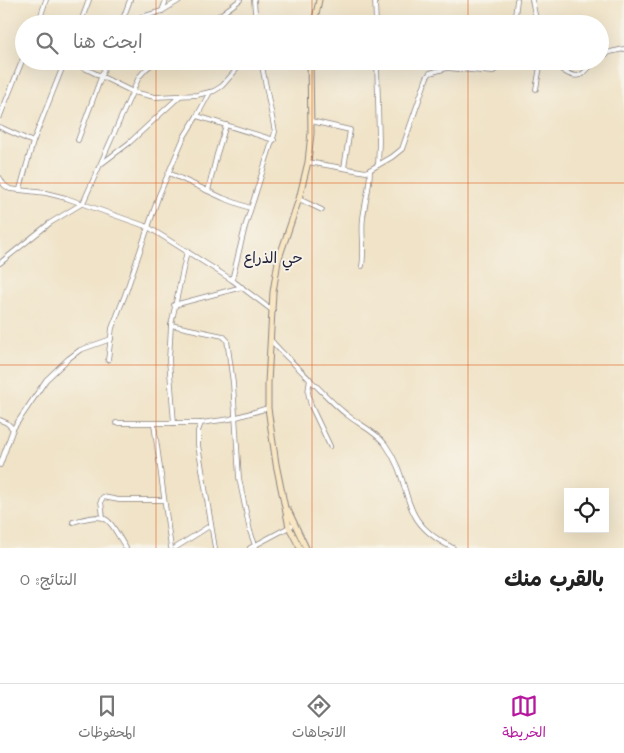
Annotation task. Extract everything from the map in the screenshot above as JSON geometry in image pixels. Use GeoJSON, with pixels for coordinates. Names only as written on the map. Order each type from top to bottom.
{"type":"FeatureCollection","features":[{"type":"Feature","properties":{"kind":"main road"},"geometry":{"type":"LineString","coordinates":[[316,15],[319,0]]}},
{"type":"Feature","properties":{"kind":"main road"},"geometry":{"type":"LineString","coordinates":[[300,548],[289,527],[276,464],[268,408],[270,339],[278,261],[299,199],[308,162],[311,121],[310,70]]}},
{"type":"Feature","properties":{"kind":"main road"},"geometry":{"type":"LineString","coordinates":[[285,505],[306,548]]}},
{"type":"Feature","properties":{"kind":"street"},"geometry":{"type":"LineString","coordinates":[[41,15],[46,0]]}},
{"type":"Feature","properties":{"kind":"street"},"geometry":{"type":"LineString","coordinates":[[83,15],[89,0]]}},
{"type":"Feature","properties":{"kind":"street"},"geometry":{"type":"LineString","coordinates":[[124,15],[130,0]]}},
{"type":"Feature","properties":{"kind":"street"},"geometry":{"type":"LineString","coordinates":[[162,10],[166,0]]}},
{"type":"Feature","properties":{"kind":"street"},"geometry":{"type":"LineString","coordinates":[[146,15],[162,10],[180,0]]}},
{"type":"Feature","properties":{"kind":"street"},"geometry":{"type":"LineString","coordinates":[[220,15],[240,0]]}},
{"type":"Feature","properties":{"kind":"street"},"geometry":{"type":"LineString","coordinates":[[254,0],[255,15]]}},
{"type":"Feature","properties":{"kind":"street"},"geometry":{"type":"LineString","coordinates":[[375,0],[376,15]]}},
{"type":"Feature","properties":{"kind":"street"},"geometry":{"type":"LineString","coordinates":[[515,15],[517,0]]}},
{"type":"Feature","properties":{"kind":"street"},"geometry":{"type":"LineString","coordinates":[[532,0],[535,15]]}},
{"type":"Feature","properties":{"kind":"street"},"geometry":{"type":"LineString","coordinates":[[609,53],[624,49]]}},
{"type":"Feature","properties":{"kind":"street"},"geometry":{"type":"LineString","coordinates":[[0,116],[18,70]]}},
{"type":"Feature","properties":{"kind":"street"},"geometry":{"type":"LineString","coordinates":[[20,189],[33,142],[61,70]]}},
{"type":"Feature","properties":{"kind":"street"},"geometry":{"type":"LineString","coordinates":[[86,70],[133,92],[155,97],[210,92],[222,86],[236,70]]}},
{"type":"Feature","properties":{"kind":"street"},"geometry":{"type":"LineString","coordinates":[[78,140],[104,70]]}},
{"type":"Feature","properties":{"kind":"street"},"geometry":{"type":"LineString","coordinates":[[0,263],[50,223],[83,204],[139,77],[145,70]]}},
{"type":"Feature","properties":{"kind":"street"},"geometry":{"type":"LineString","coordinates":[[232,280],[250,208],[274,140],[274,122],[263,70]]}},
{"type":"Feature","properties":{"kind":"street"},"geometry":{"type":"LineString","coordinates":[[377,70],[378,165]]}},
{"type":"Feature","properties":{"kind":"street"},"geometry":{"type":"LineString","coordinates":[[308,162],[361,172],[370,170],[397,154],[402,149],[426,77],[430,73],[440,70]]}},
{"type":"Feature","properties":{"kind":"street"},"geometry":{"type":"LineString","coordinates":[[469,70],[492,72],[495,70]]}},
{"type":"Feature","properties":{"kind":"street"},"geometry":{"type":"LineString","coordinates":[[536,89],[539,70]]}},
{"type":"Feature","properties":{"kind":"street"},"geometry":{"type":"LineString","coordinates":[[563,70],[577,76],[586,70]]}},
{"type":"Feature","properties":{"kind":"street"},"geometry":{"type":"LineString","coordinates":[[108,360],[112,328],[125,296],[159,195],[184,137],[210,92]]}},
{"type":"Feature","properties":{"kind":"street"},"geometry":{"type":"LineString","coordinates":[[101,164],[129,143],[180,96]]}},
{"type":"Feature","properties":{"kind":"street"},"geometry":{"type":"LineString","coordinates":[[197,116],[274,140]]}},
{"type":"Feature","properties":{"kind":"street"},"geometry":{"type":"LineString","coordinates":[[311,121],[350,130],[344,168]]}},
{"type":"Feature","properties":{"kind":"street"},"geometry":{"type":"LineString","coordinates":[[208,190],[216,154],[226,124]]}},
{"type":"Feature","properties":{"kind":"street"},"geometry":{"type":"LineString","coordinates":[[0,127],[33,142]]}},
{"type":"Feature","properties":{"kind":"street"},"geometry":{"type":"LineString","coordinates":[[362,266],[364,254],[363,217],[370,188],[370,170]]}},
{"type":"Feature","properties":{"kind":"street"},"geometry":{"type":"LineString","coordinates":[[169,173],[250,208]]}},
{"type":"Feature","properties":{"kind":"street"},"geometry":{"type":"LineString","coordinates":[[0,178],[7,188],[46,193],[148,227],[232,280],[273,311]]}},
{"type":"Feature","properties":{"kind":"street"},"geometry":{"type":"LineString","coordinates":[[299,199],[322,210]]}},
{"type":"Feature","properties":{"kind":"street"},"geometry":{"type":"LineString","coordinates":[[174,423],[169,360],[171,325],[187,251]]}},
{"type":"Feature","properties":{"kind":"street"},"geometry":{"type":"LineString","coordinates":[[174,305],[242,288]]}},
{"type":"Feature","properties":{"kind":"street"},"geometry":{"type":"LineString","coordinates":[[171,325],[205,331],[226,338],[229,347],[236,417],[239,478],[253,547],[295,525]]}},
{"type":"Feature","properties":{"kind":"street"},"geometry":{"type":"LineString","coordinates":[[0,464],[13,429],[46,380],[68,359],[88,346],[111,339]]}},
{"type":"Feature","properties":{"kind":"street"},"geometry":{"type":"LineString","coordinates":[[270,339],[346,414],[376,435],[384,443],[397,467],[416,520],[432,537],[453,548]]}},
{"type":"Feature","properties":{"kind":"street"},"geometry":{"type":"LineString","coordinates":[[310,380],[308,392],[311,406],[330,446]]}},
{"type":"Feature","properties":{"kind":"street"},"geometry":{"type":"LineString","coordinates":[[116,423],[201,423],[236,417],[268,408]]}},
{"type":"Feature","properties":{"kind":"street"},"geometry":{"type":"LineString","coordinates":[[0,420],[7,423],[13,429]]}},
{"type":"Feature","properties":{"kind":"street"},"geometry":{"type":"LineString","coordinates":[[201,423],[198,431],[198,445],[215,548]]}},
{"type":"Feature","properties":{"kind":"street"},"geometry":{"type":"LineString","coordinates":[[154,424],[163,500],[173,548],[211,524]]}},
{"type":"Feature","properties":{"kind":"street"},"geometry":{"type":"LineString","coordinates":[[103,517],[101,501],[103,498],[163,500]]}},
{"type":"Feature","properties":{"kind":"street"},"geometry":{"type":"LineString","coordinates":[[73,522],[103,517],[108,520],[126,548]]}},
{"type":"Feature","properties":{"kind":"district","name":"حي الذراع"},"geometry":{"type":"Point","coordinates":[273,257]}}]}
